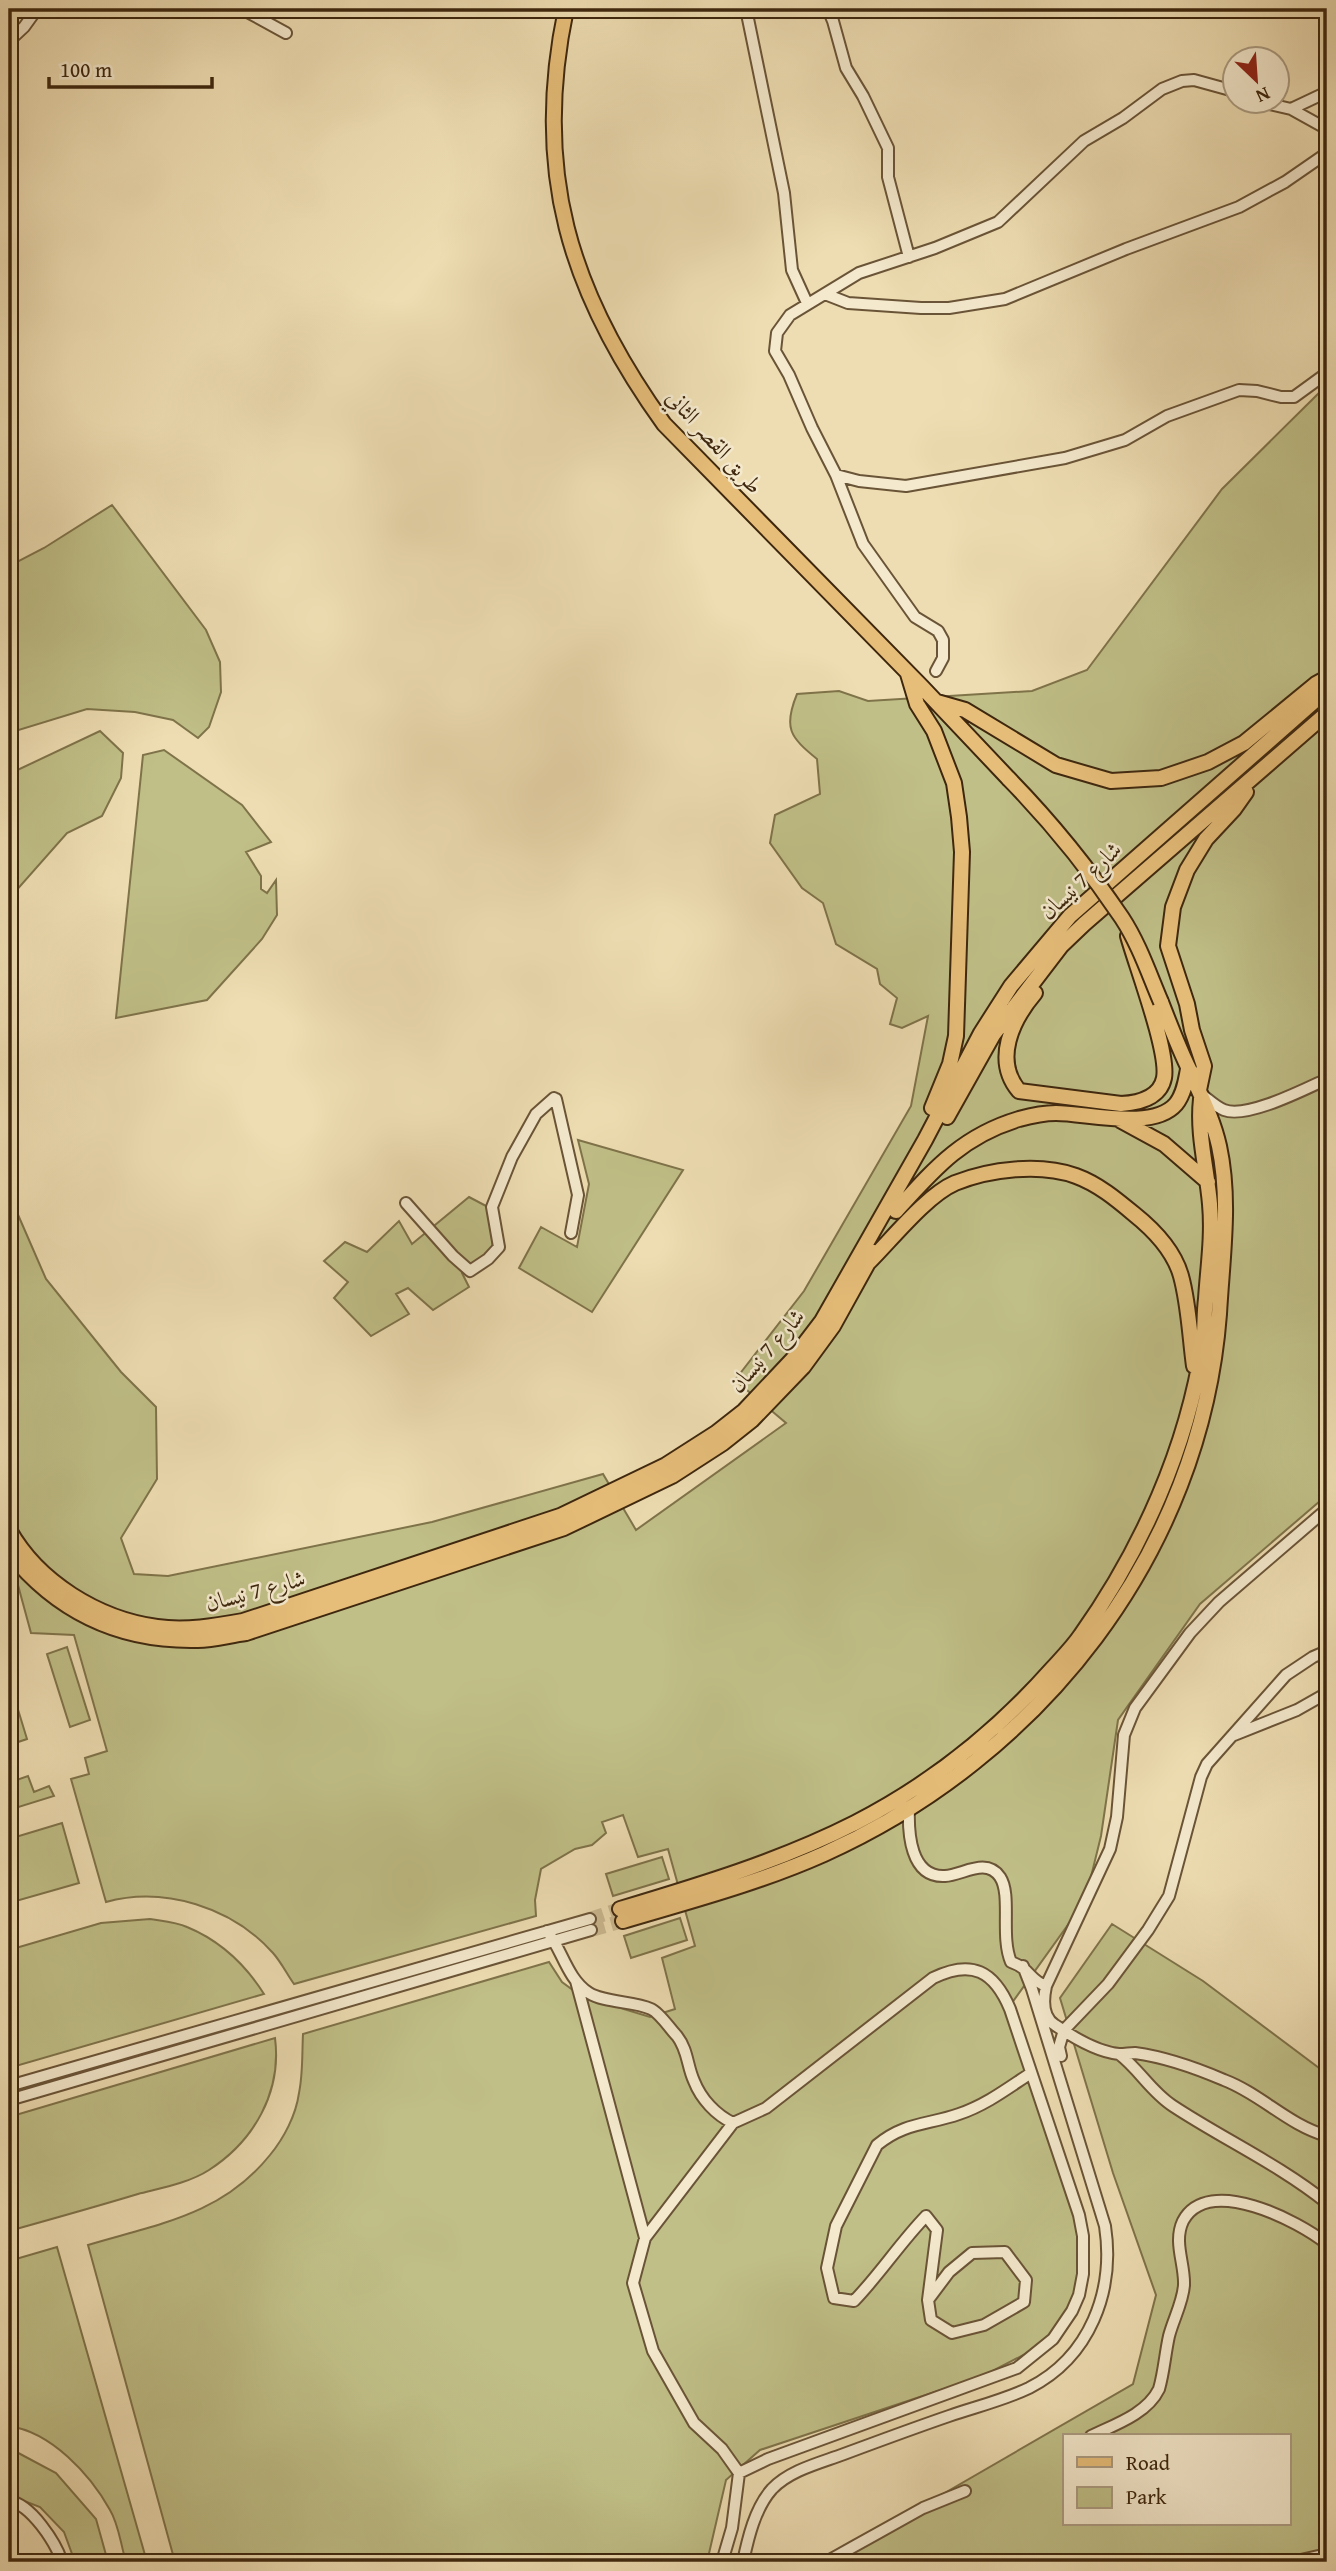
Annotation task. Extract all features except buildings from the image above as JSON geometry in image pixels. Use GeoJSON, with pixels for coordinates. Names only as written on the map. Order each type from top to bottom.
{"type":"FeatureCollection","features":[{"type":"Feature","properties":{"kind":"main road","name":"طريق القصر الثاني"},"geometry":{"type":"LineString","coordinates":[[566,9],[554,81],[552,129],[556,181],[569,238],[592,304],[611,344],[664,424],[1044,814],[1122,919],[1143,957],[1155,1003]]}},
{"type":"Feature","properties":{"kind":"main road"},"geometry":{"type":"LineString","coordinates":[[908,672],[917,705],[934,731],[954,783],[962,852],[956,1036],[950,1064],[926,1121],[925,1140]]}},
{"type":"Feature","properties":{"kind":"main road"},"geometry":{"type":"LineString","coordinates":[[936,702],[965,710],[1055,765],[1111,781],[1161,778],[1208,762],[1244,743],[1327,678]]}},
{"type":"Feature","properties":{"kind":"main road","name":"شارع 7 نيسان"},"geometry":{"type":"LineString","coordinates":[[9,1530],[34,1564],[51,1579],[97,1609],[157,1627],[200,1628],[243,1621],[560,1516],[666,1465],[716,1433],[762,1392],[793,1359],[822,1321],[925,1140],[981,1032],[1011,986],[1070,916],[1327,690]]}},
{"type":"Feature","properties":{"kind":"main road","name":"شارع 7 نيسان"},"geometry":{"type":"LineString","coordinates":[[9,1552],[25,1573],[51,1597],[92,1620],[125,1632],[156,1639],[200,1640],[246,1633],[537,1536],[575,1522],[672,1476],[723,1443],[752,1420],[803,1367],[833,1325],[993,1035],[1061,946],[1327,713]]}},
{"type":"Feature","properties":{"kind":"main road"},"geometry":{"type":"LineString","coordinates":[[1155,1003],[1200,1092],[1218,1141],[1226,1206],[1217,1342],[1209,1385],[1177,1496],[1142,1565],[1095,1641],[1060,1684],[992,1749],[909,1808],[825,1854],[779,1873],[621,1915],[774,1860],[855,1823],[928,1780],[985,1736],[1019,1705],[1080,1637],[1128,1562],[1157,1501],[1182,1433],[1203,1341],[1212,1251],[1208,1182],[1201,1131],[1200,1092],[1204,1066],[1168,946],[1173,907],[1186,870],[1193,859],[1259,773]]}},
{"type":"Feature","properties":{"kind":"main road"},"geometry":{"type":"LineString","coordinates":[[1061,946],[1048,978],[1028,1001],[1010,1038],[1006,1066],[1010,1080],[1019,1091],[1121,1104],[1138,1103],[1154,1094],[1164,1079],[1155,1003]]}},
{"type":"Feature","properties":{"kind":"main road"},"geometry":{"type":"LineString","coordinates":[[896,1211],[939,1163],[967,1142],[993,1129],[1019,1119],[1054,1113],[1130,1119],[1162,1113],[1175,1104],[1183,1090],[1188,1069]]}},
{"type":"Feature","properties":{"kind":"main road"},"geometry":{"type":"LineString","coordinates":[[1112,1117],[1164,1144],[1208,1182]]}},
{"type":"Feature","properties":{"kind":"main road"},"geometry":{"type":"LineString","coordinates":[[866,1266],[934,1195],[954,1183],[986,1174],[1018,1170],[1074,1175],[1098,1186],[1119,1202],[1168,1248],[1181,1276],[1196,1381]]}},
{"type":"Feature","properties":{"kind":"street"},"geometry":{"type":"LineString","coordinates":[[9,41],[37,9]]}},
{"type":"Feature","properties":{"kind":"street"},"geometry":{"type":"LineString","coordinates":[[242,9],[286,33]]}},
{"type":"Feature","properties":{"kind":"street"},"geometry":{"type":"LineString","coordinates":[[746,9],[784,193],[792,270],[807,303]]}},
{"type":"Feature","properties":{"kind":"street"},"geometry":{"type":"LineString","coordinates":[[828,9],[846,68],[888,148],[888,177],[909,257]]}},
{"type":"Feature","properties":{"kind":"street"},"geometry":{"type":"LineString","coordinates":[[936,671],[943,658],[943,640],[938,631],[915,617],[877,567],[853,523],[835,475],[775,351],[774,343],[781,325],[807,303],[859,273],[975,233],[998,222],[1084,141],[1123,118],[1162,89],[1182,81],[1194,80],[1220,87]]}},
{"type":"Feature","properties":{"kind":"street"},"geometry":{"type":"LineString","coordinates":[[1292,109],[1327,92]]}},
{"type":"Feature","properties":{"kind":"street"},"geometry":{"type":"LineString","coordinates":[[1292,109],[1327,129]]}},
{"type":"Feature","properties":{"kind":"street"},"geometry":{"type":"LineString","coordinates":[[825,294],[848,303],[921,308],[949,308],[1005,299],[1125,249],[1239,207],[1285,182],[1327,153]]}},
{"type":"Feature","properties":{"kind":"street"},"geometry":{"type":"LineString","coordinates":[[1327,281],[1327,321]]}},
{"type":"Feature","properties":{"kind":"street"},"geometry":{"type":"LineString","coordinates":[[835,475],[859,481],[905,486],[1065,458],[1125,440],[1167,416],[1239,390],[1294,397],[1327,373]]}},
{"type":"Feature","properties":{"kind":"street"},"geometry":{"type":"LineString","coordinates":[[1200,1092],[1225,1111],[1245,1110],[1278,1102],[1327,1079]]}},
{"type":"Feature","properties":{"kind":"street"},"geometry":{"type":"LineString","coordinates":[[406,1203],[470,1271],[488,1259],[499,1247],[492,1208],[512,1157],[536,1114],[555,1098],[578,1195],[571,1233]]}},
{"type":"Feature","properties":{"kind":"street"},"geometry":{"type":"LineString","coordinates":[[1327,1509],[1219,1602],[1190,1633],[1135,1708],[1124,1735],[1118,1817],[1110,1849],[1046,1986],[1044,2003],[1049,2020],[1104,2051],[1135,2053],[1174,2062],[1222,2079],[1245,2090],[1300,2126],[1327,2136]]}},
{"type":"Feature","properties":{"kind":"street"},"geometry":{"type":"LineString","coordinates":[[1060,2056],[1059,2047],[1064,2030],[1108,1983],[1160,1912],[1174,1881],[1201,1777],[1213,1756],[1286,1675],[1327,1651]]}},
{"type":"Feature","properties":{"kind":"street"},"geometry":{"type":"LineString","coordinates":[[1234,1735],[1297,1710],[1327,1693]]}},
{"type":"Feature","properties":{"kind":"street"},"geometry":{"type":"LineString","coordinates":[[909,1808],[910,1842],[919,1863],[927,1871],[943,1876],[985,1868],[998,1874],[1006,1897],[1004,1931],[1007,1954],[1011,1962],[1023,1966],[1037,1982],[1046,1986]]}},
{"type":"Feature","properties":{"kind":"street"},"geometry":{"type":"LineString","coordinates":[[9,2086],[547,1931],[591,1924],[555,1941],[9,2100]]}},
{"type":"Feature","properties":{"kind":"street"},"geometry":{"type":"LineString","coordinates":[[547,1931],[575,1979],[645,2238]]}},
{"type":"Feature","properties":{"kind":"street"},"geometry":{"type":"LineString","coordinates":[[743,2562],[761,2506],[773,2487],[783,2479],[822,2462],[1027,2389],[1065,2363],[1093,2324],[1103,2295],[1107,2270],[1105,2226],[1023,1966]]}},
{"type":"Feature","properties":{"kind":"street"},"geometry":{"type":"LineString","coordinates":[[722,2562],[732,2528],[739,2473],[722,2449],[694,2423],[653,2351],[633,2283],[645,2238],[733,2123],[766,2108],[933,1978],[958,1969],[977,1970],[999,1985],[1010,2009],[1079,2215],[1083,2235],[1083,2274],[1079,2295],[1072,2311],[1054,2339],[1030,2360],[1005,2374],[768,2459],[739,2473]]}},
{"type":"Feature","properties":{"kind":"street"},"geometry":{"type":"LineString","coordinates":[[575,1979],[589,1993],[653,2009],[680,2040],[690,2060],[694,2081],[709,2105],[718,2116],[733,2123]]}},
{"type":"Feature","properties":{"kind":"street"},"geometry":{"type":"LineString","coordinates":[[1119,2054],[1135,2067],[1162,2099],[1327,2203]]}},
{"type":"Feature","properties":{"kind":"street"},"geometry":{"type":"LineString","coordinates":[[928,2300],[949,2272],[972,2253],[1006,2252],[1027,2280],[1024,2301],[984,2325],[952,2333],[931,2320],[928,2300],[937,2230],[926,2216],[854,2301],[834,2298],[827,2268],[836,2226],[877,2145],[888,2136],[911,2125],[975,2108],[1031,2073]]}},
{"type":"Feature","properties":{"kind":"street"},"geometry":{"type":"LineString","coordinates":[[1095,2434],[1141,2409],[1156,2396],[1159,2389],[1169,2336],[1183,2292],[1184,2271],[1178,2239],[1188,2214],[1195,2209],[1222,2201],[1246,2204],[1294,2221],[1327,2244]]}},
{"type":"Feature","properties":{"kind":"street"},"geometry":{"type":"LineString","coordinates":[[826,2562],[923,2508],[965,2491]]}},
{"type":"Feature","properties":{"kind":"street"},"geometry":{"type":"LineString","coordinates":[[9,2501],[35,2519],[56,2544],[62,2562]]}},
{"type":"Feature","properties":{"kind":"street"},"geometry":{"type":"LineString","coordinates":[[1292,2562],[1327,2554]]}},
{"type":"Feature","properties":{"kind":"green space"},"geometry":{"type":"Polygon","coordinates":[[[1327,385],[1327,1495],[1200,1604],[1118,1720],[1101,1836],[1085,1901],[1009,2007],[1082,2226],[1079,2305],[1050,2341],[983,2376],[760,2450],[726,2480],[707,2562],[175,2562],[88,2245],[187,2215],[231,2191],[251,2175],[270,2155],[285,2134],[292,2118],[302,2071],[303,2034],[549,1962],[562,1982],[581,1996],[650,2017],[675,2009],[662,1958],[695,1946],[668,1849],[638,1857],[623,1815],[602,1822],[606,1833],[592,1845],[575,1849],[541,1869],[535,1900],[536,1916],[294,1984],[276,1957],[256,1937],[217,1912],[174,1899],[128,1898],[106,1902],[71,1779],[89,1774],[85,1758],[107,1751],[74,1635],[31,1633],[9,1552],[9,1194],[46,1279],[121,1372],[156,1407],[157,1479],[121,1538],[134,1574],[168,1576],[432,1522],[603,1474],[636,1530],[786,1423],[735,1380],[804,1291],[911,1106],[928,1016],[902,1028],[890,1024],[897,998],[880,984],[877,969],[836,944],[823,903],[802,888],[770,843],[775,815],[820,794],[817,759],[795,738],[790,724],[797,694],[839,691],[868,701],[1032,691],[1087,670],[1222,489],[1327,385]]]}},
{"type":"Feature","properties":{"kind":"green space"},"geometry":{"type":"Polygon","coordinates":[[[112,505],[206,630],[220,662],[221,692],[209,727],[198,738],[173,720],[135,712],[87,709],[9,733],[9,566],[44,548],[112,505]]]}},
{"type":"Feature","properties":{"kind":"green space"},"geometry":{"type":"Polygon","coordinates":[[[100,731],[123,753],[121,778],[102,816],[67,833],[15,892],[9,884],[9,774],[100,731]]]}},
{"type":"Feature","properties":{"kind":"green space"},"geometry":{"type":"Polygon","coordinates":[[[164,750],[242,805],[271,842],[246,852],[261,876],[261,889],[267,893],[276,880],[277,915],[262,939],[207,1000],[116,1018],[143,755],[164,750]]]}},
{"type":"Feature","properties":{"kind":"green space"},"geometry":{"type":"Polygon","coordinates":[[[578,1140],[683,1170],[592,1312],[519,1268],[541,1227],[577,1247],[589,1184],[578,1140]]]}},
{"type":"Feature","properties":{"kind":"green space"},"geometry":{"type":"Polygon","coordinates":[[[469,1197],[488,1207],[493,1248],[462,1273],[469,1287],[433,1310],[408,1288],[396,1294],[409,1314],[371,1336],[334,1298],[348,1282],[324,1261],[345,1242],[367,1252],[399,1221],[412,1244],[469,1197]]]}},
{"type":"Feature","properties":{"kind":"green space"},"geometry":{"type":"Polygon","coordinates":[[[67,1647],[90,1720],[70,1727],[47,1654],[67,1647]]]}},
{"type":"Feature","properties":{"kind":"green space"},"geometry":{"type":"Polygon","coordinates":[[[9,1680],[27,1739],[9,1745],[9,1680]]]}},
{"type":"Feature","properties":{"kind":"green space"},"geometry":{"type":"Polygon","coordinates":[[[28,1776],[34,1792],[49,1786],[54,1796],[9,1810],[9,1780],[11,1782],[28,1776]]]}},
{"type":"Feature","properties":{"kind":"green space"},"geometry":{"type":"Polygon","coordinates":[[[62,1823],[79,1883],[9,1903],[9,1839],[62,1823]]]}},
{"type":"Feature","properties":{"kind":"green space"},"geometry":{"type":"Polygon","coordinates":[[[662,1857],[669,1879],[613,1896],[606,1874],[662,1857]]]}},
{"type":"Feature","properties":{"kind":"green space"},"geometry":{"type":"Polygon","coordinates":[[[680,1918],[687,1940],[631,1958],[624,1936],[680,1918]]]}},
{"type":"Feature","properties":{"kind":"green space"},"geometry":{"type":"Polygon","coordinates":[[[150,1919],[183,1925],[211,1939],[240,1963],[264,1994],[9,2068],[9,1950],[101,1923],[150,1919]]]}},
{"type":"Feature","properties":{"kind":"green space"},"geometry":{"type":"Polygon","coordinates":[[[1112,1924],[1203,1981],[1327,2074],[1327,2562],[843,2562],[879,2531],[1133,2384],[1156,2295],[1113,2173],[1060,1998],[1112,1924]]]}},
{"type":"Feature","properties":{"kind":"green space"},"geometry":{"type":"Polygon","coordinates":[[[275,2038],[274,2077],[262,2113],[239,2145],[209,2170],[175,2185],[9,2231],[9,2117],[275,2038]]]}},
{"type":"Feature","properties":{"kind":"green space"},"geometry":{"type":"Polygon","coordinates":[[[57,2247],[147,2562],[126,2562],[110,2510],[92,2483],[68,2457],[40,2437],[9,2426],[9,2261],[57,2247]]]}},
{"type":"Feature","properties":{"kind":"green space"},"geometry":{"type":"Polygon","coordinates":[[[9,2448],[56,2473],[96,2519],[108,2562],[75,2562],[64,2532],[40,2507],[9,2495],[9,2448]]]}},
{"type":"Feature","properties":{"kind":"tunnel"},"geometry":{"type":"LineString","coordinates":[[590,1919],[620,1909]]}},
{"type":"Feature","properties":{"kind":"tunnel"},"geometry":{"type":"LineString","coordinates":[[591,1930],[623,1921]]}}]}
